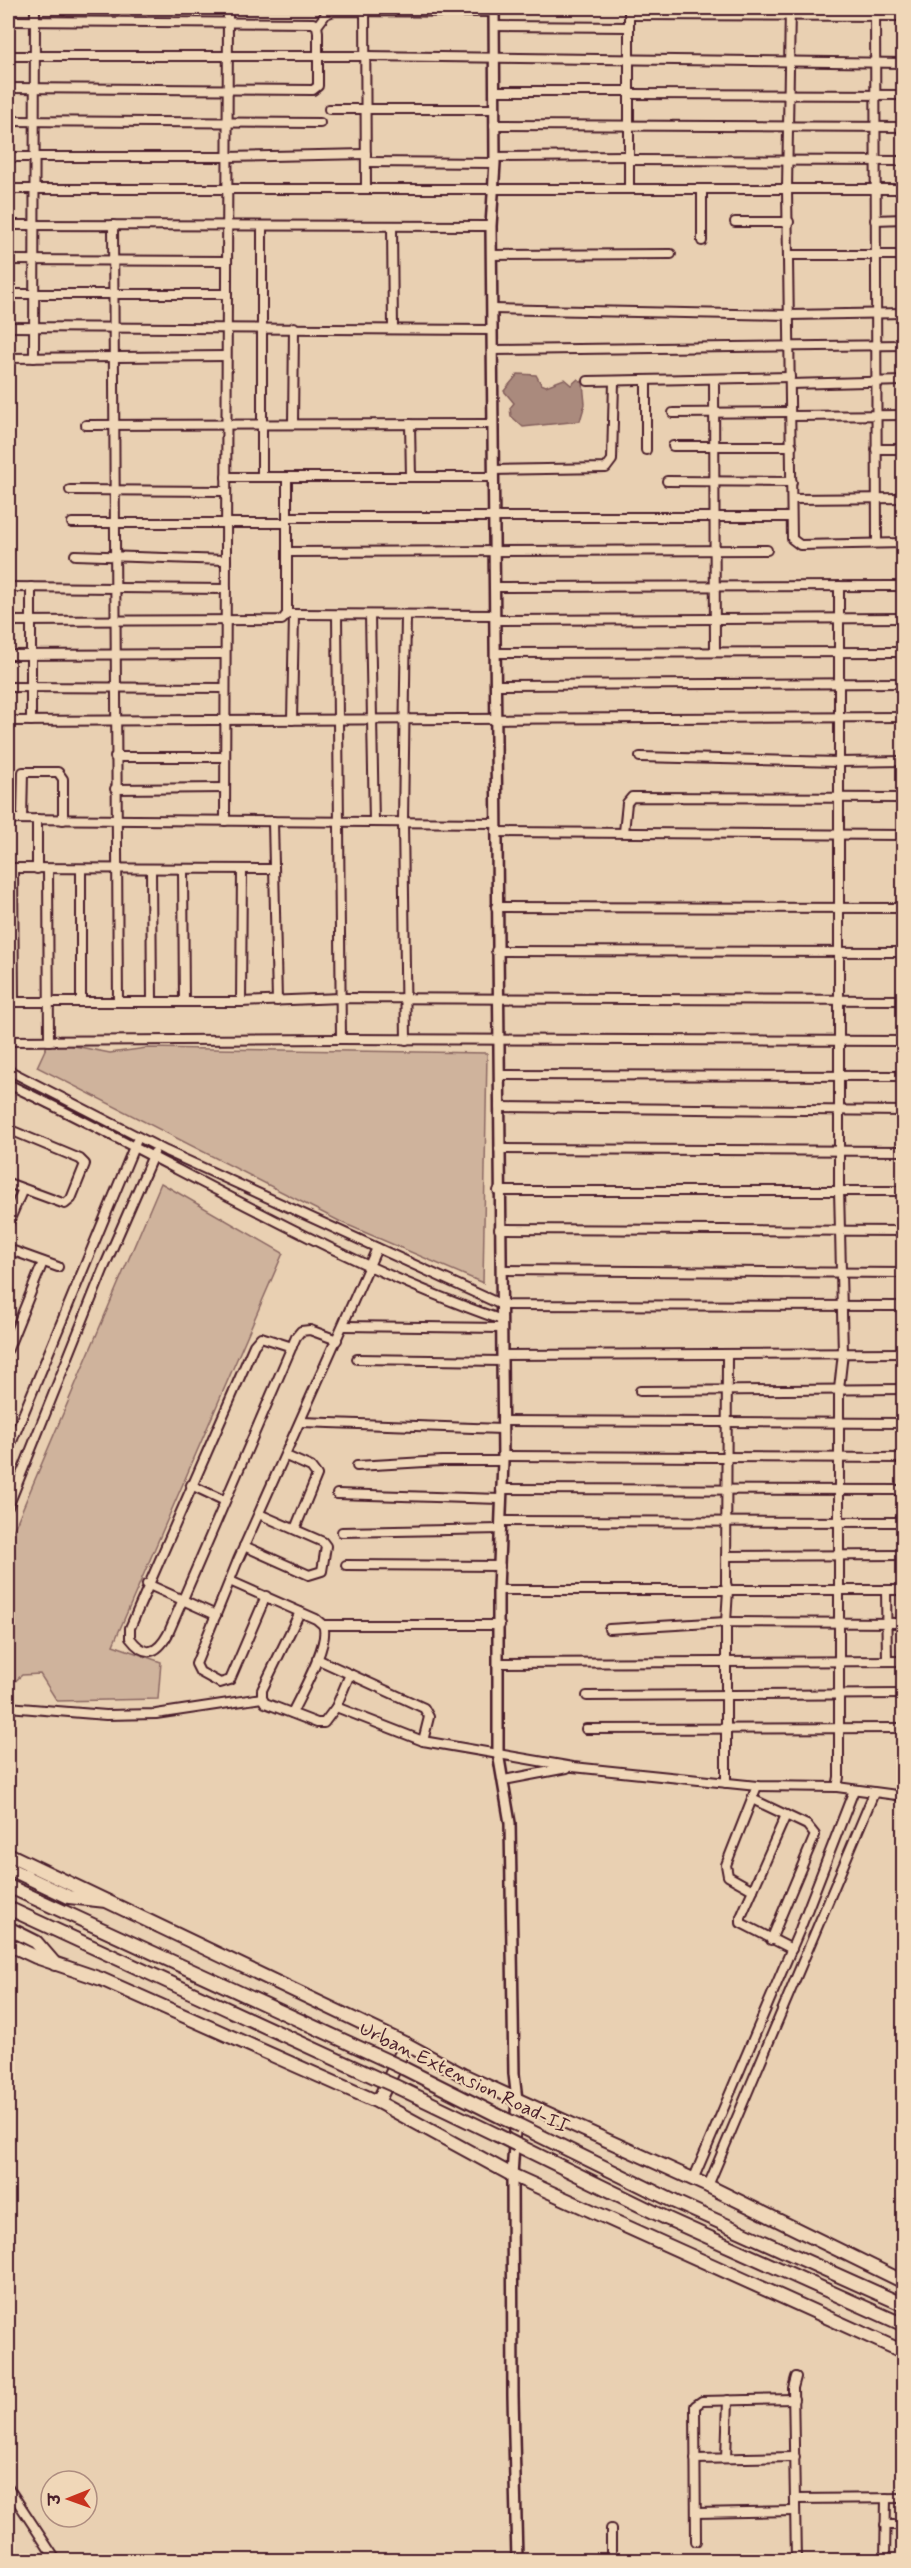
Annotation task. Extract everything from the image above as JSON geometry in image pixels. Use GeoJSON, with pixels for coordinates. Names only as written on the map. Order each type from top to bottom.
{"type":"FeatureCollection","features":[{"type":"Feature","properties":{"kind":"main road"},"geometry":{"type":"LineString","coordinates":[[8,1854],[406,2044],[517,2100],[708,2186],[903,2282]]}},
{"type":"Feature","properties":{"kind":"main road"},"geometry":{"type":"LineString","coordinates":[[8,1868],[69,1897],[106,1901]]}},
{"type":"Feature","properties":{"kind":"main road","name":"Urban Extension Road-II"},"geometry":{"type":"LineString","coordinates":[[8,1886],[403,2068],[675,2202],[903,2305]]}},
{"type":"Feature","properties":{"kind":"main road","name":"Urban Extension Road-II"},"geometry":{"type":"LineString","coordinates":[[8,1908],[395,2086],[668,2219],[903,2325]]}},
{"type":"Feature","properties":{"kind":"main road"},"geometry":{"type":"LineString","coordinates":[[8,1928],[36,1942],[55,1964]]}},
{"type":"Feature","properties":{"kind":"main road"},"geometry":{"type":"LineString","coordinates":[[8,1944],[55,1964],[101,1979],[378,2102],[512,2175],[903,2352]]}},
{"type":"Feature","properties":{"kind":"main road"},"geometry":{"type":"LineString","coordinates":[[378,2102],[406,2044]]}},
{"type":"Feature","properties":{"kind":"street"},"geometry":{"type":"LineString","coordinates":[[34,358],[35,8]]}},
{"type":"Feature","properties":{"kind":"street"},"geometry":{"type":"LineString","coordinates":[[225,821],[228,8]]}},
{"type":"Feature","properties":{"kind":"street"},"geometry":{"type":"LineString","coordinates":[[365,9],[366,188]]}},
{"type":"Feature","properties":{"kind":"street"},"geometry":{"type":"LineString","coordinates":[[8,87],[313,90],[318,86],[317,26],[330,12],[365,9],[494,10],[495,160],[491,255],[499,1075],[498,1191],[502,1305],[503,1459],[498,1590],[500,1625],[498,1753],[510,1823],[514,2074],[517,2100],[512,2175],[513,2396],[517,2560]]}},
{"type":"Feature","properties":{"kind":"street"},"geometry":{"type":"LineString","coordinates":[[629,189],[629,11],[875,12],[903,16]]}},
{"type":"Feature","properties":{"kind":"street"},"geometry":{"type":"LineString","coordinates":[[790,11],[787,159],[792,539],[795,544],[903,543]]}},
{"type":"Feature","properties":{"kind":"street"},"geometry":{"type":"LineString","coordinates":[[875,12],[877,543]]}},
{"type":"Feature","properties":{"kind":"street"},"geometry":{"type":"LineString","coordinates":[[8,21],[228,22],[313,24],[317,26]]}},
{"type":"Feature","properties":{"kind":"street"},"geometry":{"type":"LineString","coordinates":[[494,26],[629,27]]}},
{"type":"Feature","properties":{"kind":"street"},"geometry":{"type":"LineString","coordinates":[[8,56],[365,56],[903,63]]}},
{"type":"Feature","properties":{"kind":"street"},"geometry":{"type":"LineString","coordinates":[[494,91],[903,95]]}},
{"type":"Feature","properties":{"kind":"street"},"geometry":{"type":"LineString","coordinates":[[329,109],[494,109]]}},
{"type":"Feature","properties":{"kind":"street"},"geometry":{"type":"LineString","coordinates":[[8,121],[320,123]]}},
{"type":"Feature","properties":{"kind":"street"},"geometry":{"type":"LineString","coordinates":[[494,125],[903,128]]}},
{"type":"Feature","properties":{"kind":"street"},"geometry":{"type":"LineString","coordinates":[[8,157],[903,161]]}},
{"type":"Feature","properties":{"kind":"street"},"geometry":{"type":"LineString","coordinates":[[8,189],[903,189]]}},
{"type":"Feature","properties":{"kind":"street"},"geometry":{"type":"LineString","coordinates":[[702,190],[702,241]]}},
{"type":"Feature","properties":{"kind":"street"},"geometry":{"type":"LineString","coordinates":[[875,220],[903,219]]}},
{"type":"Feature","properties":{"kind":"street"},"geometry":{"type":"LineString","coordinates":[[735,222],[789,222]]}},
{"type":"Feature","properties":{"kind":"street"},"geometry":{"type":"LineString","coordinates":[[8,225],[491,226]]}},
{"type":"Feature","properties":{"kind":"street"},"geometry":{"type":"LineString","coordinates":[[113,225],[114,721],[118,1002]]}},
{"type":"Feature","properties":{"kind":"street"},"geometry":{"type":"LineString","coordinates":[[262,226],[262,477]]}},
{"type":"Feature","properties":{"kind":"street"},"geometry":{"type":"LineString","coordinates":[[392,226],[393,328]]}},
{"type":"Feature","properties":{"kind":"street"},"geometry":{"type":"LineString","coordinates":[[491,255],[671,254]]}},
{"type":"Feature","properties":{"kind":"street"},"geometry":{"type":"LineString","coordinates":[[789,255],[903,255]]}},
{"type":"Feature","properties":{"kind":"street"},"geometry":{"type":"LineString","coordinates":[[8,260],[227,261]]}},
{"type":"Feature","properties":{"kind":"street"},"geometry":{"type":"LineString","coordinates":[[8,294],[227,294]]}},
{"type":"Feature","properties":{"kind":"street"},"geometry":{"type":"LineString","coordinates":[[492,309],[789,315],[903,313]]}},
{"type":"Feature","properties":{"kind":"street"},"geometry":{"type":"LineString","coordinates":[[8,327],[226,326],[492,330]]}},
{"type":"Feature","properties":{"kind":"street"},"geometry":{"type":"LineString","coordinates":[[293,424],[294,327]]}},
{"type":"Feature","properties":{"kind":"street"},"geometry":{"type":"LineString","coordinates":[[492,350],[903,345]]}},
{"type":"Feature","properties":{"kind":"street"},"geometry":{"type":"LineString","coordinates":[[8,358],[226,356]]}},
{"type":"Feature","properties":{"kind":"street"},"geometry":{"type":"LineString","coordinates":[[714,380],[715,651]]}},
{"type":"Feature","properties":{"kind":"street"},"geometry":{"type":"LineString","coordinates":[[588,381],[903,381]]}},
{"type":"Feature","properties":{"kind":"street"},"geometry":{"type":"LineString","coordinates":[[646,381],[646,450]]}},
{"type":"Feature","properties":{"kind":"street"},"geometry":{"type":"LineString","coordinates":[[226,477],[411,477],[606,468],[612,460],[614,382]]}},
{"type":"Feature","properties":{"kind":"street"},"geometry":{"type":"LineString","coordinates":[[673,413],[903,415]]}},
{"type":"Feature","properties":{"kind":"street"},"geometry":{"type":"LineString","coordinates":[[410,424],[411,477]]}},
{"type":"Feature","properties":{"kind":"street"},"geometry":{"type":"LineString","coordinates":[[86,426],[493,424]]}},
{"type":"Feature","properties":{"kind":"street"},"geometry":{"type":"LineString","coordinates":[[673,446],[792,446]]}},
{"type":"Feature","properties":{"kind":"street"},"geometry":{"type":"LineString","coordinates":[[876,449],[903,449]]}},
{"type":"Feature","properties":{"kind":"street"},"geometry":{"type":"LineString","coordinates":[[287,477],[292,720]]}},
{"type":"Feature","properties":{"kind":"street"},"geometry":{"type":"LineString","coordinates":[[666,481],[792,482]]}},
{"type":"Feature","properties":{"kind":"street"},"geometry":{"type":"LineString","coordinates":[[70,490],[226,491]]}},
{"type":"Feature","properties":{"kind":"street"},"geometry":{"type":"LineString","coordinates":[[792,499],[903,498]]}},
{"type":"Feature","properties":{"kind":"street"},"geometry":{"type":"LineString","coordinates":[[72,523],[226,524],[287,520],[494,517],[791,517]]}},
{"type":"Feature","properties":{"kind":"street"},"geometry":{"type":"LineString","coordinates":[[287,552],[767,550]]}},
{"type":"Feature","properties":{"kind":"street"},"geometry":{"type":"LineString","coordinates":[[75,555],[226,560]]}},
{"type":"Feature","properties":{"kind":"street"},"geometry":{"type":"LineString","coordinates":[[837,1787],[839,1777],[839,1389],[843,1353],[839,1190],[839,586]]}},
{"type":"Feature","properties":{"kind":"street"},"geometry":{"type":"LineString","coordinates":[[494,587],[903,586]]}},
{"type":"Feature","properties":{"kind":"street"},"geometry":{"type":"LineString","coordinates":[[8,587],[226,589]]}},
{"type":"Feature","properties":{"kind":"street"},"geometry":{"type":"LineString","coordinates":[[31,587],[31,721]]}},
{"type":"Feature","properties":{"kind":"street"},"geometry":{"type":"LineString","coordinates":[[8,621],[277,621],[291,614],[495,618],[903,618]]}},
{"type":"Feature","properties":{"kind":"street"},"geometry":{"type":"LineString","coordinates":[[337,615],[340,720],[341,1039]]}},
{"type":"Feature","properties":{"kind":"street"},"geometry":{"type":"LineString","coordinates":[[370,615],[374,822]]}},
{"type":"Feature","properties":{"kind":"street"},"geometry":{"type":"LineString","coordinates":[[406,615],[403,719],[406,1040]]}},
{"type":"Feature","properties":{"kind":"street"},"geometry":{"type":"LineString","coordinates":[[495,653],[903,652]]}},
{"type":"Feature","properties":{"kind":"street"},"geometry":{"type":"LineString","coordinates":[[8,655],[225,654]]}},
{"type":"Feature","properties":{"kind":"street"},"geometry":{"type":"LineString","coordinates":[[495,685],[903,682]]}},
{"type":"Feature","properties":{"kind":"street"},"geometry":{"type":"LineString","coordinates":[[8,687],[225,688]]}},
{"type":"Feature","properties":{"kind":"street"},"geometry":{"type":"LineString","coordinates":[[8,721],[903,717]]}},
{"type":"Feature","properties":{"kind":"street"},"geometry":{"type":"LineString","coordinates":[[115,757],[225,757]]}},
{"type":"Feature","properties":{"kind":"street"},"geometry":{"type":"LineString","coordinates":[[640,757],[839,762],[903,761]]}},
{"type":"Feature","properties":{"kind":"street"},"geometry":{"type":"LineString","coordinates":[[22,819],[23,772],[53,771],[58,772],[63,779],[63,820]]}},
{"type":"Feature","properties":{"kind":"street"},"geometry":{"type":"LineString","coordinates":[[115,789],[225,788]]}},
{"type":"Feature","properties":{"kind":"street"},"geometry":{"type":"LineString","coordinates":[[624,832],[627,802],[632,797],[903,798]]}},
{"type":"Feature","properties":{"kind":"street"},"geometry":{"type":"LineString","coordinates":[[8,819],[403,822],[624,832],[903,835]]}},
{"type":"Feature","properties":{"kind":"street"},"geometry":{"type":"LineString","coordinates":[[37,819],[37,868]]}},
{"type":"Feature","properties":{"kind":"street"},"geometry":{"type":"LineString","coordinates":[[273,821],[276,1001]]}},
{"type":"Feature","properties":{"kind":"street"},"geometry":{"type":"LineString","coordinates":[[273,869],[10,868],[11,1002],[241,1002],[340,998],[903,1000]]}},
{"type":"Feature","properties":{"kind":"street"},"geometry":{"type":"LineString","coordinates":[[151,868],[152,1001]]}},
{"type":"Feature","properties":{"kind":"street"},"geometry":{"type":"LineString","coordinates":[[48,869],[49,1041]]}},
{"type":"Feature","properties":{"kind":"street"},"geometry":{"type":"LineString","coordinates":[[81,869],[81,1002]]}},
{"type":"Feature","properties":{"kind":"street"},"geometry":{"type":"LineString","coordinates":[[183,869],[184,1002]]}},
{"type":"Feature","properties":{"kind":"street"},"geometry":{"type":"LineString","coordinates":[[241,1002],[242,869]]}},
{"type":"Feature","properties":{"kind":"street"},"geometry":{"type":"LineString","coordinates":[[496,907],[903,908]]}},
{"type":"Feature","properties":{"kind":"street"},"geometry":{"type":"LineString","coordinates":[[496,951],[903,952]]}},
{"type":"Feature","properties":{"kind":"street"},"geometry":{"type":"LineString","coordinates":[[8,1041],[341,1039],[903,1041]]}},
{"type":"Feature","properties":{"kind":"street"},"geometry":{"type":"LineString","coordinates":[[8,1070],[158,1147],[502,1305],[903,1306]]}},
{"type":"Feature","properties":{"kind":"street"},"geometry":{"type":"LineString","coordinates":[[499,1075],[903,1076]]}},
{"type":"Feature","properties":{"kind":"street"},"geometry":{"type":"LineString","coordinates":[[8,1084],[135,1146],[369,1267],[502,1324]]}},
{"type":"Feature","properties":{"kind":"street"},"geometry":{"type":"LineString","coordinates":[[499,1107],[903,1111]]}},
{"type":"Feature","properties":{"kind":"street"},"geometry":{"type":"LineString","coordinates":[[8,1129],[80,1159],[85,1164],[71,1199],[65,1204],[8,1183]]}},
{"type":"Feature","properties":{"kind":"street"},"geometry":{"type":"LineString","coordinates":[[8,1451],[138,1136]]}},
{"type":"Feature","properties":{"kind":"street"},"geometry":{"type":"LineString","coordinates":[[8,1507],[152,1156],[158,1147]]}},
{"type":"Feature","properties":{"kind":"street"},"geometry":{"type":"LineString","coordinates":[[499,1149],[903,1150]]}},
{"type":"Feature","properties":{"kind":"street"},"geometry":{"type":"LineString","coordinates":[[8,1224],[23,1189]]}},
{"type":"Feature","properties":{"kind":"street"},"geometry":{"type":"LineString","coordinates":[[498,1191],[903,1191]]}},
{"type":"Feature","properties":{"kind":"street"},"geometry":{"type":"LineString","coordinates":[[499,1229],[903,1231]]}},
{"type":"Feature","properties":{"kind":"street"},"geometry":{"type":"LineString","coordinates":[[266,1596],[235,1674],[225,1682],[200,1672],[196,1664],[244,1546],[377,1248]]}},
{"type":"Feature","properties":{"kind":"street"},"geometry":{"type":"LineString","coordinates":[[8,1249],[58,1267]]}},
{"type":"Feature","properties":{"kind":"street"},"geometry":{"type":"LineString","coordinates":[[8,1349],[43,1262]]}},
{"type":"Feature","properties":{"kind":"street"},"geometry":{"type":"LineString","coordinates":[[501,1270],[903,1273]]}},
{"type":"Feature","properties":{"kind":"street"},"geometry":{"type":"LineString","coordinates":[[343,1326],[502,1324]]}},
{"type":"Feature","properties":{"kind":"street"},"geometry":{"type":"LineString","coordinates":[[292,1347],[266,1337],[261,1337],[254,1345],[147,1584],[130,1628],[130,1638],[143,1649],[153,1652],[160,1648],[182,1601],[292,1347],[296,1337],[304,1330],[337,1340]]}},
{"type":"Feature","properties":{"kind":"street"},"geometry":{"type":"LineString","coordinates":[[357,1359],[903,1353]]}},
{"type":"Feature","properties":{"kind":"street"},"geometry":{"type":"LineString","coordinates":[[726,1783],[727,1355]]}},
{"type":"Feature","properties":{"kind":"street"},"geometry":{"type":"LineString","coordinates":[[640,1391],[903,1389]]}},
{"type":"Feature","properties":{"kind":"street"},"geometry":{"type":"LineString","coordinates":[[301,1422],[502,1425],[903,1423]]}},
{"type":"Feature","properties":{"kind":"street"},"geometry":{"type":"LineString","coordinates":[[286,1456],[311,1467],[317,1475],[295,1529]]}},
{"type":"Feature","properties":{"kind":"street"},"geometry":{"type":"LineString","coordinates":[[357,1466],[503,1459],[903,1458]]}},
{"type":"Feature","properties":{"kind":"street"},"geometry":{"type":"LineString","coordinates":[[191,1485],[225,1501]]}},
{"type":"Feature","properties":{"kind":"street"},"geometry":{"type":"LineString","coordinates":[[501,1489],[903,1490]]}},
{"type":"Feature","properties":{"kind":"street"},"geometry":{"type":"LineString","coordinates":[[337,1494],[500,1499]]}},
{"type":"Feature","properties":{"kind":"street"},"geometry":{"type":"LineString","coordinates":[[244,1546],[309,1575],[320,1573],[325,1564],[326,1546],[319,1540],[259,1514]]}},
{"type":"Feature","properties":{"kind":"street"},"geometry":{"type":"LineString","coordinates":[[342,1532],[501,1525],[903,1522]]}},
{"type":"Feature","properties":{"kind":"street"},"geometry":{"type":"LineString","coordinates":[[726,1556],[903,1556]]}},
{"type":"Feature","properties":{"kind":"street"},"geometry":{"type":"LineString","coordinates":[[345,1565],[500,1566]]}},
{"type":"Feature","properties":{"kind":"street"},"geometry":{"type":"LineString","coordinates":[[230,1581],[300,1612],[323,1625],[500,1625]]}},
{"type":"Feature","properties":{"kind":"street"},"geometry":{"type":"LineString","coordinates":[[147,1584],[216,1614]]}},
{"type":"Feature","properties":{"kind":"street"},"geometry":{"type":"LineString","coordinates":[[498,1590],[903,1590]]}},
{"type":"Feature","properties":{"kind":"street"},"geometry":{"type":"LineString","coordinates":[[886,1590],[887,1661]]}},
{"type":"Feature","properties":{"kind":"street"},"geometry":{"type":"LineString","coordinates":[[300,1612],[262,1690],[265,1703],[317,1723],[324,1723],[336,1707],[350,1674]]}},
{"type":"Feature","properties":{"kind":"street"},"geometry":{"type":"LineString","coordinates":[[609,1629],[726,1622],[903,1623]]}},
{"type":"Feature","properties":{"kind":"street"},"geometry":{"type":"LineString","coordinates":[[292,1713],[317,1659],[324,1638],[323,1625]]}},
{"type":"Feature","properties":{"kind":"street"},"geometry":{"type":"LineString","coordinates":[[317,1659],[424,1708],[429,1717],[423,1741]]}},
{"type":"Feature","properties":{"kind":"street"},"geometry":{"type":"LineString","coordinates":[[500,1663],[903,1660]]}},
{"type":"Feature","properties":{"kind":"street"},"geometry":{"type":"LineString","coordinates":[[587,1696],[903,1694]]}},
{"type":"Feature","properties":{"kind":"street"},"geometry":{"type":"LineString","coordinates":[[8,1707],[106,1715],[156,1714],[262,1698]]}},
{"type":"Feature","properties":{"kind":"street"},"geometry":{"type":"LineString","coordinates":[[336,1707],[423,1741],[573,1767],[757,1786],[837,1787],[903,1796]]}},
{"type":"Feature","properties":{"kind":"street"},"geometry":{"type":"LineString","coordinates":[[586,1729],[903,1728]]}},
{"type":"Feature","properties":{"kind":"street"},"geometry":{"type":"LineString","coordinates":[[504,1780],[573,1767]]}},
{"type":"Feature","properties":{"kind":"street"},"geometry":{"type":"LineString","coordinates":[[753,1890],[728,1876],[726,1865],[757,1786]]}},
{"type":"Feature","properties":{"kind":"street"},"geometry":{"type":"LineString","coordinates":[[693,2180],[792,1949],[854,1791]]}},
{"type":"Feature","properties":{"kind":"street"},"geometry":{"type":"LineString","coordinates":[[708,2186],[874,1793]]}},
{"type":"Feature","properties":{"kind":"street"},"geometry":{"type":"LineString","coordinates":[[752,1799],[807,1825],[815,1835],[771,1940]]}},
{"type":"Feature","properties":{"kind":"street"},"geometry":{"type":"LineString","coordinates":[[786,1815],[741,1923],[792,1949]]}},
{"type":"Feature","properties":{"kind":"street"},"geometry":{"type":"LineString","coordinates":[[796,2377],[794,2399],[796,2560]]}},
{"type":"Feature","properties":{"kind":"street"},"geometry":{"type":"LineString","coordinates":[[696,2541],[695,2406],[702,2401],[794,2399]]}},
{"type":"Feature","properties":{"kind":"street"},"geometry":{"type":"LineString","coordinates":[[726,2458],[728,2400]]}},
{"type":"Feature","properties":{"kind":"street"},"geometry":{"type":"LineString","coordinates":[[695,2459],[795,2457]]}},
{"type":"Feature","properties":{"kind":"street"},"geometry":{"type":"LineString","coordinates":[[8,2487],[56,2560]]}},
{"type":"Feature","properties":{"kind":"street"},"geometry":{"type":"LineString","coordinates":[[885,2560],[886,2498]]}},
{"type":"Feature","properties":{"kind":"street"},"geometry":{"type":"LineString","coordinates":[[795,2499],[903,2498]]}},
{"type":"Feature","properties":{"kind":"street"},"geometry":{"type":"LineString","coordinates":[[696,2513],[795,2511]]}},
{"type":"Feature","properties":{"kind":"street"},"geometry":{"type":"LineString","coordinates":[[885,2525],[903,2525]]}},
{"type":"Feature","properties":{"kind":"street"},"geometry":{"type":"LineString","coordinates":[[611,2529],[611,2560]]}},
{"type":"Feature","properties":{"kind":"shaded area"},"geometry":{"type":"Polygon","coordinates":[[[518,374],[536,375],[541,384],[546,386],[564,379],[571,385],[578,379],[583,383],[585,404],[580,421],[523,427],[511,416],[510,408],[514,403],[504,391],[518,374]]]}},
{"type":"Feature","properties":{"kind":"shaded area"},"geometry":{"type":"Polygon","coordinates":[[[49,1041],[110,1053],[147,1048],[487,1053],[483,1283],[343,1223],[37,1067],[49,1041]]]}},
{"type":"Feature","properties":{"kind":"shaded area"},"geometry":{"type":"Polygon","coordinates":[[[161,1183],[283,1253],[113,1645],[161,1662],[158,1699],[57,1701],[40,1674],[22,1675],[8,1688],[8,1543],[161,1183]]]}}]}
